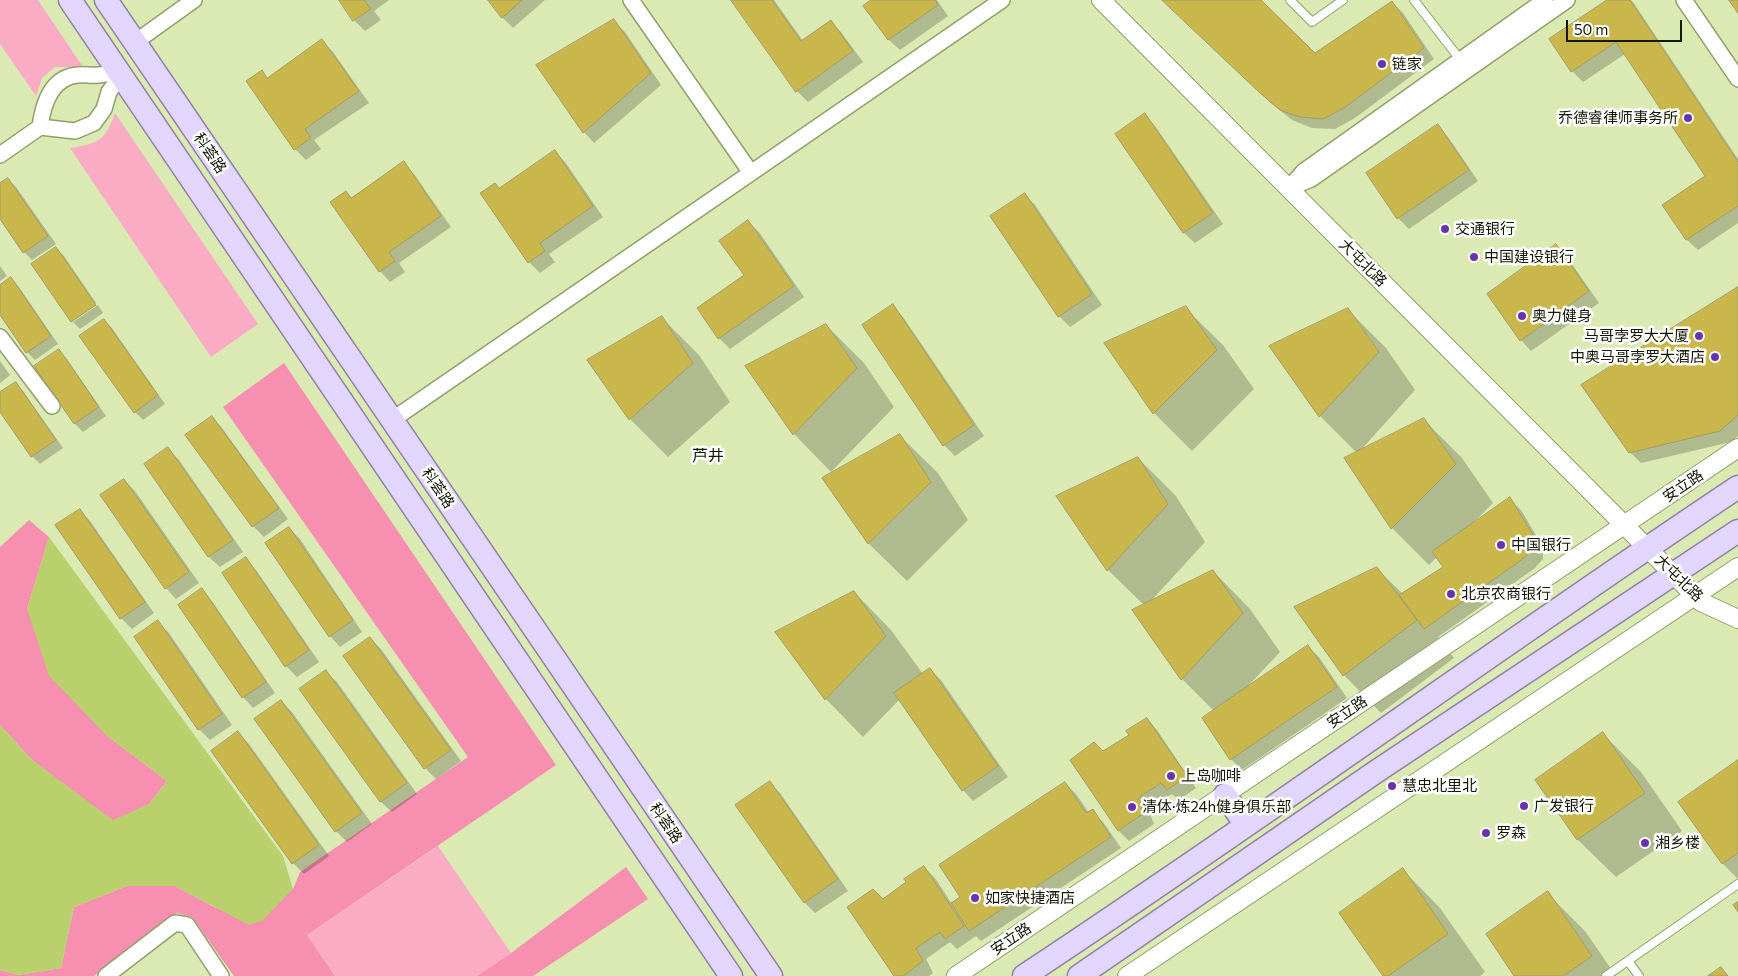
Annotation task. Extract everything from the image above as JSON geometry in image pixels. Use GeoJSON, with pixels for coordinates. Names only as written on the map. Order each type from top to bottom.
{"type":"FeatureCollection","features":[{"type":"Feature","properties":{"kind":"main road","name":"科荟路"},"geometry":{"type":"LineString","coordinates":[[70,0],[731,976]]}},
{"type":"Feature","properties":{"kind":"main road","name":"科荟路"},"geometry":{"type":"LineString","coordinates":[[106,0],[771,976]]}},
{"type":"Feature","properties":{"kind":"main road","name":"安立路"},"geometry":{"type":"LineString","coordinates":[[1024,976],[1153,891],[1647,547],[1738,487]]}},
{"type":"Feature","properties":{"kind":"main road"},"geometry":{"type":"LineString","coordinates":[[1079,976],[1377,771],[1675,575],[1738,531]]}},
{"type":"Feature","properties":{"kind":"main road"},"geometry":{"type":"LineString","coordinates":[[1225,794],[1246,825]]}},
{"type":"Feature","properties":{"kind":"street"},"geometry":{"type":"LineString","coordinates":[[134,42],[194,0]]}},
{"type":"Feature","properties":{"kind":"street"},"geometry":{"type":"LineString","coordinates":[[631,0],[751,173]]}},
{"type":"Feature","properties":{"kind":"street"},"geometry":{"type":"LineString","coordinates":[[392,420],[1002,0]]}},
{"type":"Feature","properties":{"kind":"street","name":"大屯北路"},"geometry":{"type":"LineString","coordinates":[[1101,0],[1701,602],[1738,620]]}},
{"type":"Feature","properties":{"kind":"street"},"geometry":{"type":"LineString","coordinates":[[1288,189],[1311,179],[1464,64],[1545,0]]}},
{"type":"Feature","properties":{"kind":"street"},"geometry":{"type":"LineString","coordinates":[[1464,64],[1567,0]]}},
{"type":"Feature","properties":{"kind":"street"},"geometry":{"type":"LineString","coordinates":[[1684,0],[1738,78]]}},
{"type":"Feature","properties":{"kind":"street"},"geometry":{"type":"LineString","coordinates":[[40,127],[42,111],[51,90],[62,79],[77,75],[100,75],[119,72]]}},
{"type":"Feature","properties":{"kind":"street"},"geometry":{"type":"LineString","coordinates":[[0,155],[40,127],[75,131],[94,123],[104,109],[109,92],[119,72]]}},
{"type":"Feature","properties":{"kind":"street"},"geometry":{"type":"LineString","coordinates":[[0,337],[52,406]]}},
{"type":"Feature","properties":{"kind":"street","name":"安立路"},"geometry":{"type":"LineString","coordinates":[[956,976],[1738,448]]}},
{"type":"Feature","properties":{"kind":"street"},"geometry":{"type":"LineString","coordinates":[[1126,976],[1738,567]]}},
{"type":"Feature","properties":{"kind":"street"},"geometry":{"type":"LineString","coordinates":[[106,976],[175,923],[187,925],[221,976]]}},
{"type":"Feature","properties":{"kind":"lane"},"geometry":{"type":"LineString","coordinates":[[1290,0],[1312,22],[1343,0]]}},
{"type":"Feature","properties":{"kind":"lane"},"geometry":{"type":"LineString","coordinates":[[1414,0],[1464,64]]}},
{"type":"Feature","properties":{"kind":"lane"},"geometry":{"type":"LineString","coordinates":[[1606,976],[1738,884]]}},
{"type":"Feature","properties":{"kind":"lane"},"geometry":{"type":"LineString","coordinates":[[1628,961],[1639,976]]}},
{"type":"Feature","properties":{"kind":"shaded area"},"geometry":{"type":"Polygon","coordinates":[[[0,0],[38,0],[83,67],[55,67],[42,78],[36,96],[0,44],[0,0]]]}},
{"type":"Feature","properties":{"kind":"shaded area"},"geometry":{"type":"Polygon","coordinates":[[[115,113],[258,324],[211,357],[70,148],[88,145],[100,139],[108,129],[115,113]]]}},
{"type":"Feature","properties":{"kind":"shaded area"},"geometry":{"type":"Polygon","coordinates":[[[284,363],[556,765],[307,935],[335,976],[234,976],[192,917],[177,913],[94,976],[0,976],[0,970],[18,975],[61,968],[74,907],[127,886],[175,886],[216,908],[293,889],[300,872],[468,757],[223,407],[284,363]]]}},
{"type":"Feature","properties":{"kind":"shaded area"},"geometry":{"type":"Polygon","coordinates":[[[29,520],[49,537],[27,609],[106,735],[167,781],[149,804],[113,821],[32,760],[0,725],[0,547],[29,520]]]}},
{"type":"Feature","properties":{"kind":"shaded area"},"geometry":{"type":"Polygon","coordinates":[[[49,537],[283,856],[293,889],[263,920],[249,925],[175,886],[127,886],[74,907],[61,968],[18,975],[0,970],[0,725],[32,760],[113,820],[149,804],[167,781],[106,735],[49,676],[27,609],[49,537]]]}},
{"type":"Feature","properties":{"kind":"shaded area"},"geometry":{"type":"Polygon","coordinates":[[[438,846],[511,953],[477,976],[335,976],[307,935],[438,846]]]}},
{"type":"Feature","properties":{"kind":"shaded area"},"geometry":{"type":"Polygon","coordinates":[[[626,867],[648,899],[533,976],[477,976],[511,953],[626,867]]]}},
{"type":"Feature","properties":{"kind":"building"},"geometry":{"type":"Polygon","coordinates":[[[339,0],[364,0],[371,9],[353,21],[339,0]]]}},
{"type":"Feature","properties":{"kind":"building"},"geometry":{"type":"Polygon","coordinates":[[[488,0],[522,0],[502,18],[488,0]]]}},
{"type":"Feature","properties":{"kind":"building"},"geometry":{"type":"Polygon","coordinates":[[[731,0],[772,0],[801,41],[831,20],[853,51],[796,92],[731,0]]]}},
{"type":"Feature","properties":{"kind":"building"},"geometry":{"type":"Polygon","coordinates":[[[871,0],[935,0],[938,5],[888,40],[863,6],[871,0]]]}},
{"type":"Feature","properties":{"kind":"building"},"geometry":{"type":"Polygon","coordinates":[[[1162,0],[1261,0],[1315,53],[1392,1],[1424,48],[1344,108],[1323,119],[1300,117],[1280,110],[1162,0]]]}},
{"type":"Feature","properties":{"kind":"building"},"geometry":{"type":"Polygon","coordinates":[[[1607,0],[1630,0],[1738,162],[1738,206],[1686,240],[1662,205],[1705,176],[1616,42],[1571,72],[1549,39],[1607,0]]]}},
{"type":"Feature","properties":{"kind":"building"},"geometry":{"type":"Polygon","coordinates":[[[1729,0],[1738,0],[1738,13],[1729,0]]]}},
{"type":"Feature","properties":{"kind":"building"},"geometry":{"type":"Polygon","coordinates":[[[614,19],[651,73],[583,133],[536,65],[614,19]]]}},
{"type":"Feature","properties":{"kind":"building"},"geometry":{"type":"Polygon","coordinates":[[[322,39],[359,91],[305,129],[311,138],[294,150],[246,81],[262,70],[267,78],[322,39]]]}},
{"type":"Feature","properties":{"kind":"building"},"geometry":{"type":"Polygon","coordinates":[[[1145,113],[1213,213],[1183,233],[1115,134],[1145,113]]]}},
{"type":"Feature","properties":{"kind":"building"},"geometry":{"type":"Polygon","coordinates":[[[1438,124],[1469,170],[1397,219],[1366,173],[1438,124]]]}},
{"type":"Feature","properties":{"kind":"building"},"geometry":{"type":"Polygon","coordinates":[[[555,150],[593,206],[540,243],[545,251],[528,263],[480,193],[495,183],[499,188],[555,150]]]}},
{"type":"Feature","properties":{"kind":"building"},"geometry":{"type":"Polygon","coordinates":[[[404,161],[441,216],[389,252],[395,261],[379,272],[330,202],[346,191],[351,198],[404,161]]]}},
{"type":"Feature","properties":{"kind":"building"},"geometry":{"type":"Polygon","coordinates":[[[8,178],[48,236],[23,253],[0,219],[0,183],[8,178]]]}},
{"type":"Feature","properties":{"kind":"building"},"geometry":{"type":"Polygon","coordinates":[[[1025,193],[1092,294],[1058,317],[990,216],[1025,193]]]}},
{"type":"Feature","properties":{"kind":"building"},"geometry":{"type":"Polygon","coordinates":[[[748,220],[794,286],[718,339],[697,308],[744,275],[719,241],[748,220]]]}},
{"type":"Feature","properties":{"kind":"building"},"geometry":{"type":"Polygon","coordinates":[[[1556,244],[1589,291],[1520,341],[1487,294],[1556,244]]]}},
{"type":"Feature","properties":{"kind":"building"},"geometry":{"type":"Polygon","coordinates":[[[56,247],[96,305],[71,322],[31,264],[56,247]]]}},
{"type":"Feature","properties":{"kind":"building"},"geometry":{"type":"Polygon","coordinates":[[[11,277],[51,336],[26,353],[0,315],[0,285],[11,277]]]}},
{"type":"Feature","properties":{"kind":"building","name":"马哥孛罗大大厦"},"geometry":{"type":"Polygon","coordinates":[[[1738,287],[1738,415],[1720,431],[1629,453],[1581,385],[1738,287]]]}},
{"type":"Feature","properties":{"kind":"building"},"geometry":{"type":"Polygon","coordinates":[[[893,304],[974,425],[943,446],[862,325],[893,304]]]}},
{"type":"Feature","properties":{"kind":"building"},"geometry":{"type":"Polygon","coordinates":[[[1186,306],[1217,350],[1153,414],[1104,343],[1186,306]]]}},
{"type":"Feature","properties":{"kind":"building"},"geometry":{"type":"Polygon","coordinates":[[[1348,308],[1379,352],[1319,417],[1269,346],[1348,308]]]}},
{"type":"Feature","properties":{"kind":"building"},"geometry":{"type":"Polygon","coordinates":[[[662,316],[693,363],[629,420],[587,360],[662,316]]]}},
{"type":"Feature","properties":{"kind":"building"},"geometry":{"type":"Polygon","coordinates":[[[104,319],[158,395],[134,413],[79,336],[104,319]]]}},
{"type":"Feature","properties":{"kind":"building"},"geometry":{"type":"Polygon","coordinates":[[[826,324],[857,368],[793,435],[745,366],[826,324]]]}},
{"type":"Feature","properties":{"kind":"building"},"geometry":{"type":"Polygon","coordinates":[[[59,349],[99,407],[74,424],[34,366],[59,349]]]}},
{"type":"Feature","properties":{"kind":"building"},"geometry":{"type":"Polygon","coordinates":[[[16,382],[56,440],[31,457],[0,412],[0,392],[16,382]]]}},
{"type":"Feature","properties":{"kind":"building"},"geometry":{"type":"Polygon","coordinates":[[[212,416],[279,508],[252,527],[185,435],[212,416]]]}},
{"type":"Feature","properties":{"kind":"building"},"geometry":{"type":"Polygon","coordinates":[[[1424,418],[1456,464],[1391,529],[1344,458],[1424,418]]]}},
{"type":"Feature","properties":{"kind":"building"},"geometry":{"type":"Polygon","coordinates":[[[900,434],[931,482],[868,544],[822,478],[900,434]]]}},
{"type":"Feature","properties":{"kind":"building"},"geometry":{"type":"Polygon","coordinates":[[[168,447],[233,540],[208,557],[144,464],[168,447]]]}},
{"type":"Feature","properties":{"kind":"building"},"geometry":{"type":"Polygon","coordinates":[[[1138,457],[1168,504],[1107,571],[1056,496],[1138,457]]]}},
{"type":"Feature","properties":{"kind":"building"},"geometry":{"type":"Polygon","coordinates":[[[124,479],[189,572],[165,589],[100,495],[124,479]]]}},
{"type":"Feature","properties":{"kind":"building"},"geometry":{"type":"Polygon","coordinates":[[[1510,497],[1533,535],[1533,548],[1524,558],[1424,629],[1399,595],[1443,567],[1432,552],[1510,497]]]}},
{"type":"Feature","properties":{"kind":"building"},"geometry":{"type":"Polygon","coordinates":[[[80,509],[145,602],[120,619],[55,525],[80,509]]]}},
{"type":"Feature","properties":{"kind":"building"},"geometry":{"type":"Polygon","coordinates":[[[289,527],[353,620],[329,637],[265,543],[289,527]]]}},
{"type":"Feature","properties":{"kind":"building"},"geometry":{"type":"Polygon","coordinates":[[[246,557],[309,650],[285,667],[222,573],[246,557]]]}},
{"type":"Feature","properties":{"kind":"building"},"geometry":{"type":"Polygon","coordinates":[[[1377,567],[1417,620],[1343,676],[1294,607],[1377,567]]]}},
{"type":"Feature","properties":{"kind":"building"},"geometry":{"type":"Polygon","coordinates":[[[1213,570],[1243,613],[1181,680],[1132,610],[1213,570]]]}},
{"type":"Feature","properties":{"kind":"building"},"geometry":{"type":"Polygon","coordinates":[[[202,588],[266,682],[242,698],[178,605],[202,588]]]}},
{"type":"Feature","properties":{"kind":"building"},"geometry":{"type":"Polygon","coordinates":[[[854,591],[886,636],[825,700],[775,632],[854,591]]]}},
{"type":"Feature","properties":{"kind":"building"},"geometry":{"type":"Polygon","coordinates":[[[158,620],[222,714],[198,730],[134,637],[158,620]]]}},
{"type":"Feature","properties":{"kind":"building"},"geometry":{"type":"Polygon","coordinates":[[[370,637],[451,750],[424,769],[343,656],[370,637]]]}},
{"type":"Feature","properties":{"kind":"building"},"geometry":{"type":"Polygon","coordinates":[[[1308,645],[1337,687],[1230,760],[1202,718],[1308,645]]]}},
{"type":"Feature","properties":{"kind":"building"},"geometry":{"type":"Polygon","coordinates":[[[930,668],[998,766],[962,791],[894,693],[930,668]]]}},
{"type":"Feature","properties":{"kind":"building"},"geometry":{"type":"Polygon","coordinates":[[[326,670],[407,783],[380,802],[299,689],[326,670]]]}},
{"type":"Feature","properties":{"kind":"building"},"geometry":{"type":"Polygon","coordinates":[[[281,700],[362,813],[335,832],[254,719],[281,700]]]}},
{"type":"Feature","properties":{"kind":"building"},"geometry":{"type":"Polygon","coordinates":[[[1147,718],[1187,776],[1167,790],[1161,783],[1138,798],[1144,813],[1118,831],[1070,760],[1094,742],[1103,751],[1129,735],[1126,731],[1147,718]]]}},
{"type":"Feature","properties":{"kind":"building"},"geometry":{"type":"Polygon","coordinates":[[[238,731],[319,845],[292,864],[211,751],[238,731]]]}},
{"type":"Feature","properties":{"kind":"building"},"geometry":{"type":"Polygon","coordinates":[[[1603,732],[1645,793],[1577,840],[1535,780],[1603,732]]]}},
{"type":"Feature","properties":{"kind":"building"},"geometry":{"type":"Polygon","coordinates":[[[1738,760],[1738,853],[1722,864],[1678,802],[1738,760]]]}},
{"type":"Feature","properties":{"kind":"building"},"geometry":{"type":"Polygon","coordinates":[[[770,781],[838,879],[804,903],[735,805],[770,781]]]}},
{"type":"Feature","properties":{"kind":"building"},"geometry":{"type":"Polygon","coordinates":[[[1065,782],[1086,813],[1093,809],[1111,837],[969,931],[951,903],[960,897],[939,865],[1065,782]]]}},
{"type":"Feature","properties":{"kind":"building"},"geometry":{"type":"Polygon","coordinates":[[[924,866],[964,926],[945,939],[940,932],[916,948],[923,961],[903,976],[894,976],[847,907],[873,889],[883,899],[906,882],[904,879],[924,866]]]}},
{"type":"Feature","properties":{"kind":"building"},"geometry":{"type":"Polygon","coordinates":[[[1403,868],[1448,934],[1388,976],[1383,976],[1339,913],[1403,868]]]}},
{"type":"Feature","properties":{"kind":"building"},"geometry":{"type":"Polygon","coordinates":[[[1548,891],[1592,956],[1563,976],[1514,976],[1486,934],[1548,891]]]}},
{"type":"Feature","properties":{"kind":"building"},"geometry":{"type":"Polygon","coordinates":[[[1738,902],[1738,912],[1733,905],[1738,902]]]}},
{"type":"Feature","properties":{"kind":"building"},"geometry":{"type":"Polygon","coordinates":[[[1721,967],[1728,976],[1708,976],[1721,967]]]}},
{"type":"Feature","properties":{"kind":"place","name":"链家"},"geometry":{"type":"Point","coordinates":[1382,64]}},
{"type":"Feature","properties":{"kind":"place","name":"乔德睿律师事务所"},"geometry":{"type":"Point","coordinates":[1688,118]}},
{"type":"Feature","properties":{"kind":"place","name":"交通银行"},"geometry":{"type":"Point","coordinates":[1445,229]}},
{"type":"Feature","properties":{"kind":"place","name":"中国建设银行"},"geometry":{"type":"Point","coordinates":[1474,257]}},
{"type":"Feature","properties":{"kind":"place","name":"奥力健身"},"geometry":{"type":"Point","coordinates":[1522,316]}},
{"type":"Feature","properties":{"kind":"place","name":"马哥孛罗大大厦"},"geometry":{"type":"Point","coordinates":[1699,336]}},
{"type":"Feature","properties":{"kind":"place","name":"中奥马哥孛罗大酒店"},"geometry":{"type":"Point","coordinates":[1715,357]}},
{"type":"Feature","properties":{"kind":"place","name":"中国银行"},"geometry":{"type":"Point","coordinates":[1501,545]}},
{"type":"Feature","properties":{"kind":"place","name":"北京农商银行"},"geometry":{"type":"Point","coordinates":[1451,594]}},
{"type":"Feature","properties":{"kind":"place","name":"上岛咖啡"},"geometry":{"type":"Point","coordinates":[1171,776]}},
{"type":"Feature","properties":{"kind":"place","name":"慧忠北里北"},"geometry":{"type":"Point","coordinates":[1392,786]}},
{"type":"Feature","properties":{"kind":"place","name":"广发银行"},"geometry":{"type":"Point","coordinates":[1524,806]}},
{"type":"Feature","properties":{"kind":"place","name":"清体·炼24h健身俱乐部"},"geometry":{"type":"Point","coordinates":[1132,807]}},
{"type":"Feature","properties":{"kind":"place","name":"罗森"},"geometry":{"type":"Point","coordinates":[1486,833]}},
{"type":"Feature","properties":{"kind":"place","name":"湘乡楼"},"geometry":{"type":"Point","coordinates":[1645,843]}},
{"type":"Feature","properties":{"kind":"place","name":"如家快捷酒店"},"geometry":{"type":"Point","coordinates":[975,898]}},
{"type":"Feature","properties":{"kind":"district","name":"芦井"},"geometry":{"type":"Point","coordinates":[708,456]}}]}
